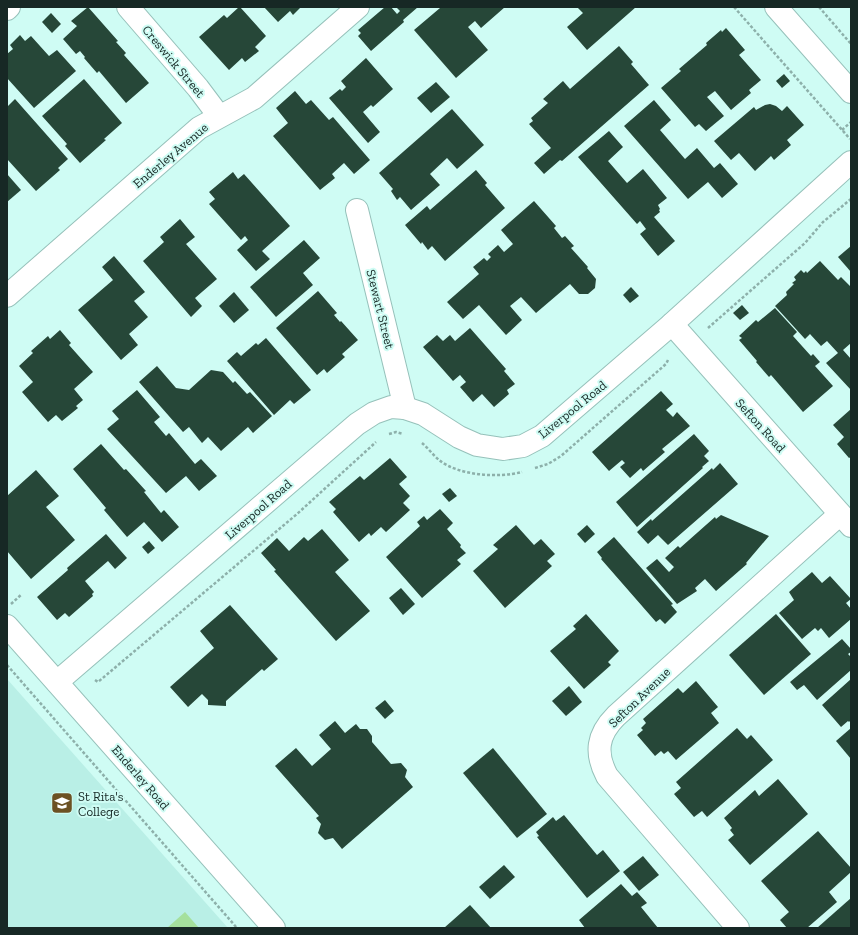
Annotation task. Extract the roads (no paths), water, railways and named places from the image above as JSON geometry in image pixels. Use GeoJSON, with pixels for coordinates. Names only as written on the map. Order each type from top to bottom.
{"type":"FeatureCollection","features":[{"type":"Feature","properties":{"kind":"street","name":"Creswick Street"},"geometry":{"type":"LineString","coordinates":[[128,7],[198,88],[219,116]]}},
{"type":"Feature","properties":{"kind":"street","name":"Enderley Avenue"},"geometry":{"type":"LineString","coordinates":[[7,296],[199,128],[254,98],[358,7]]}},
{"type":"Feature","properties":{"kind":"street"},"geometry":{"type":"LineString","coordinates":[[776,7],[851,92]]}},
{"type":"Feature","properties":{"kind":"street","name":"Liverpool Road"},"geometry":{"type":"LineString","coordinates":[[57,682],[357,424],[374,413],[391,408],[405,408],[423,414],[459,437],[477,445],[503,449],[523,446],[542,436],[672,324],[851,162]]}},
{"type":"Feature","properties":{"kind":"street","name":"Stewart Street"},"geometry":{"type":"LineString","coordinates":[[357,210],[405,408]]}},
{"type":"Feature","properties":{"kind":"street","name":"Sefton Road"},"geometry":{"type":"LineString","coordinates":[[672,324],[846,520]]}},
{"type":"Feature","properties":{"kind":"street","name":"Sefton Avenue"},"geometry":{"type":"LineString","coordinates":[[738,928],[607,776],[601,764],[599,750],[602,736],[608,724],[616,716],[846,520]]}},
{"type":"Feature","properties":{"kind":"street","name":"Enderley Road"},"geometry":{"type":"LineString","coordinates":[[8,616],[57,682],[274,928]]}},
{"type":"Feature","properties":{"kind":"place","name":"St Rita's College"},"geometry":{"type":"Point","coordinates":[62,803]}}]}
